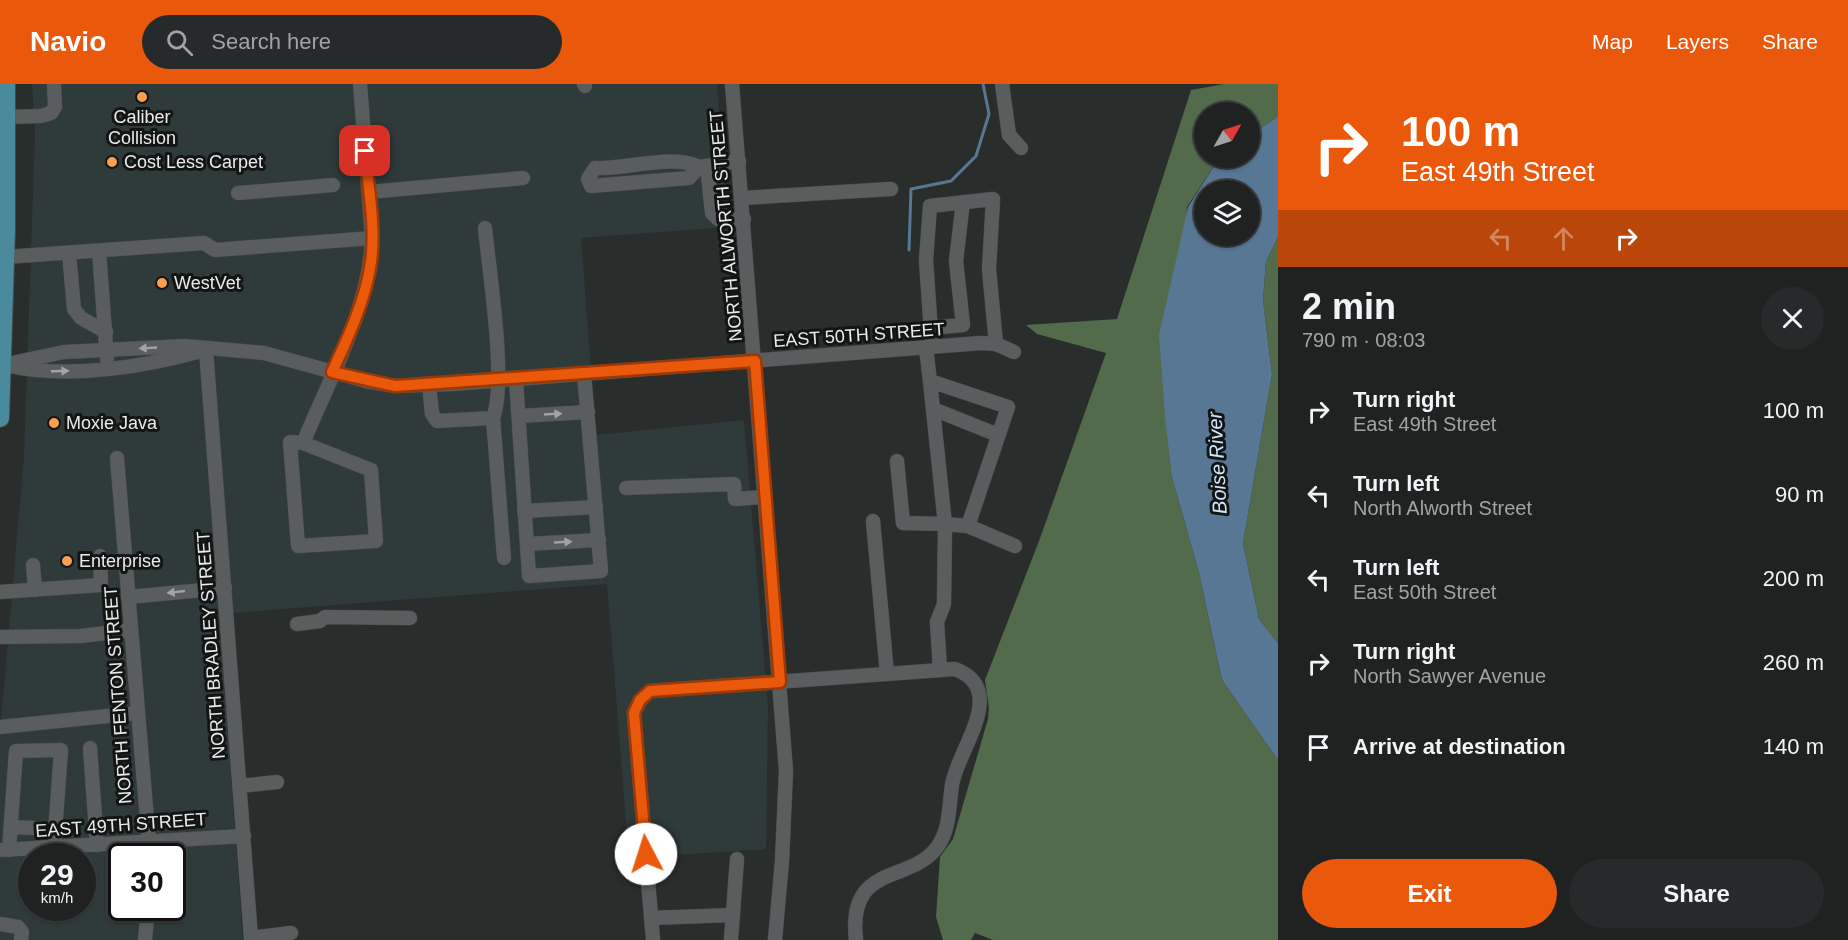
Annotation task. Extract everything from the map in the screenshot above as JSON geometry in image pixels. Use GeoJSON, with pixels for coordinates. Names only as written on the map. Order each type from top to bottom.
{"type":"FeatureCollection","features":[{"type":"Feature","properties":{"kind":"main road"},"geometry":{"type":"LineString","coordinates":[[0,418],[6,257],[6,84]]}},
{"type":"Feature","properties":{"kind":"street"},"geometry":{"type":"LineString","coordinates":[[7,117],[41,116],[51,113],[55,107],[54,84]]}},
{"type":"Feature","properties":{"kind":"street"},"geometry":{"type":"LineString","coordinates":[[303,442],[364,289],[371,262],[372,238],[360,84]]}},
{"type":"Feature","properties":{"kind":"street","name":"NORTH ALWORTH STREET"},"geometry":{"type":"LineString","coordinates":[[732,84],[786,783],[775,940]]}},
{"type":"Feature","properties":{"kind":"street"},"geometry":{"type":"LineString","coordinates":[[1002,84],[1009,135],[1021,148]]}},
{"type":"Feature","properties":{"kind":"street"},"geometry":{"type":"LineString","coordinates":[[703,167],[691,162],[672,162],[595,168],[588,179],[591,186],[689,178],[703,167],[739,161]]}},
{"type":"Feature","properties":{"kind":"street"},"geometry":{"type":"LineString","coordinates":[[703,167],[712,213],[718,219],[744,219]]}},
{"type":"Feature","properties":{"kind":"street"},"geometry":{"type":"LineString","coordinates":[[369,192],[523,178]]}},
{"type":"Feature","properties":{"kind":"street"},"geometry":{"type":"LineString","coordinates":[[238,193],[333,184]]}},
{"type":"Feature","properties":{"kind":"street"},"geometry":{"type":"LineString","coordinates":[[742,198],[891,189]]}},
{"type":"Feature","properties":{"kind":"street"},"geometry":{"type":"LineString","coordinates":[[940,670],[937,622],[944,604],[945,524],[930,381],[931,328],[926,260],[930,206],[993,199],[989,269],[996,344]]}},
{"type":"Feature","properties":{"kind":"street"},"geometry":{"type":"LineString","coordinates":[[931,328],[963,325],[957,261],[963,202]]}},
{"type":"Feature","properties":{"kind":"street"},"geometry":{"type":"LineString","coordinates":[[484,228],[498,381],[497,408],[493,418],[504,558]]}},
{"type":"Feature","properties":{"kind":"street"},"geometry":{"type":"LineString","coordinates":[[6,257],[204,243],[215,250],[372,238]]}},
{"type":"Feature","properties":{"kind":"street"},"geometry":{"type":"LineString","coordinates":[[99,251],[108,367]]}},
{"type":"Feature","properties":{"kind":"street"},"geometry":{"type":"LineString","coordinates":[[69,253],[74,309],[81,318],[106,332]]}},
{"type":"Feature","properties":{"kind":"street","name":"EAST 50TH STREET"},"geometry":{"type":"LineString","coordinates":[[2,365],[64,352],[185,346],[206,350],[264,353],[332,372],[395,386],[498,381],[929,347],[996,344],[1014,352]]}},
{"type":"Feature","properties":{"kind":"street","name":"EAST 50TH STREET"},"geometry":{"type":"LineString","coordinates":[[2,365],[34,372],[108,367],[159,363],[206,350]]}},
{"type":"Feature","properties":{"kind":"street","name":"NORTH BRADLEY STREET"},"geometry":{"type":"LineString","coordinates":[[206,350],[252,938],[291,933]]}},
{"type":"Feature","properties":{"kind":"street"},"geometry":{"type":"LineString","coordinates":[[516,379],[529,576],[601,571],[584,374]]}},
{"type":"Feature","properties":{"kind":"street"},"geometry":{"type":"LineString","coordinates":[[930,381],[1008,407],[968,526]]}},
{"type":"Feature","properties":{"kind":"street"},"geometry":{"type":"LineString","coordinates":[[429,384],[432,414],[437,421],[493,418]]}},
{"type":"Feature","properties":{"kind":"street"},"geometry":{"type":"LineString","coordinates":[[933,409],[999,435]]}},
{"type":"Feature","properties":{"kind":"street"},"geometry":{"type":"LineString","coordinates":[[519,416],[588,412]]}},
{"type":"Feature","properties":{"kind":"street"},"geometry":{"type":"LineString","coordinates":[[290,442],[303,442],[371,470],[376,541],[298,546],[290,442]]}},
{"type":"Feature","properties":{"kind":"street","name":"NORTH FENTON STREET"},"geometry":{"type":"LineString","coordinates":[[117,458],[147,841]]}},
{"type":"Feature","properties":{"kind":"street"},"geometry":{"type":"LineString","coordinates":[[897,461],[903,523],[968,526],[1015,546]]}},
{"type":"Feature","properties":{"kind":"street"},"geometry":{"type":"LineString","coordinates":[[626,488],[734,484],[735,499],[765,498]]}},
{"type":"Feature","properties":{"kind":"street"},"geometry":{"type":"LineString","coordinates":[[524,511],[596,507]]}},
{"type":"Feature","properties":{"kind":"street"},"geometry":{"type":"LineString","coordinates":[[873,521],[887,674]]}},
{"type":"Feature","properties":{"kind":"street"},"geometry":{"type":"LineString","coordinates":[[527,544],[599,540]]}},
{"type":"Feature","properties":{"kind":"street"},"geometry":{"type":"LineString","coordinates":[[100,556],[101,585]]}},
{"type":"Feature","properties":{"kind":"street"},"geometry":{"type":"LineString","coordinates":[[33,565],[35,590]]}},
{"type":"Feature","properties":{"kind":"street"},"geometry":{"type":"LineString","coordinates":[[0,592],[127,583]]}},
{"type":"Feature","properties":{"kind":"street"},"geometry":{"type":"LineString","coordinates":[[128,597],[225,588]]}},
{"type":"Feature","properties":{"kind":"street"},"geometry":{"type":"LineString","coordinates":[[297,624],[320,621],[325,617],[410,618]]}},
{"type":"Feature","properties":{"kind":"street"},"geometry":{"type":"LineString","coordinates":[[0,637],[81,636],[131,630]]}},
{"type":"Feature","properties":{"kind":"street"},"geometry":{"type":"LineString","coordinates":[[652,940],[634,713],[640,700],[650,691],[955,669],[967,674],[976,683],[979,718],[952,784],[943,835],[938,847],[922,861],[879,879],[868,889],[857,915],[856,940]]}},
{"type":"Feature","properties":{"kind":"street"},"geometry":{"type":"LineString","coordinates":[[0,726],[137,713]]}},
{"type":"Feature","properties":{"kind":"street"},"geometry":{"type":"LineString","coordinates":[[90,748],[97,845]]}},
{"type":"Feature","properties":{"kind":"street"},"geometry":{"type":"LineString","coordinates":[[5,850],[11,827],[7,781],[16,751],[61,750],[54,843]]}},
{"type":"Feature","properties":{"kind":"street"},"geometry":{"type":"LineString","coordinates":[[240,786],[277,782]]}},
{"type":"Feature","properties":{"kind":"street"},"geometry":{"type":"LineString","coordinates":[[11,827],[55,829]]}},
{"type":"Feature","properties":{"kind":"street","name":"EAST 49TH STREET"},"geometry":{"type":"LineString","coordinates":[[97,845],[244,836]]}},
{"type":"Feature","properties":{"kind":"street"},"geometry":{"type":"LineString","coordinates":[[731,940],[737,859]]}},
{"type":"Feature","properties":{"kind":"street"},"geometry":{"type":"LineString","coordinates":[[651,918],[733,915]]}},
{"type":"Feature","properties":{"kind":"street"},"geometry":{"type":"LineString","coordinates":[[146,940],[147,921]]}},
{"type":"Feature","properties":{"kind":"street"},"geometry":{"type":"LineString","coordinates":[[0,924],[18,927],[22,932],[21,940]]}},
{"type":"Feature","properties":{"kind":"shaded area"},"geometry":{"type":"Polygon","coordinates":[[[32,84],[717,84],[729,227],[581,238],[596,435],[744,420],[768,707],[766,849],[629,858],[607,584],[219,614],[243,940],[0,940],[0,732],[24,456],[35,133],[32,84]]]}},
{"type":"Feature","properties":{"kind":"green space"},"geometry":{"type":"Polygon","coordinates":[[[1224,84],[1278,84],[1278,116],[1260,129],[1260,102],[1194,102],[1194,168],[1212,168],[1205,180],[1194,180],[1194,196],[1187,207],[1172,477],[1199,573],[1222,680],[1278,760],[1278,940],[993,940],[975,933],[971,940],[943,940],[936,917],[940,857],[953,839],[988,719],[989,708],[985,680],[1039,541],[1106,353],[1037,334],[1026,325],[1117,319],[1191,90],[1224,84]]]}},
{"type":"Feature","properties":{"kind":"green space"},"geometry":{"type":"Polygon","coordinates":[[[1278,237],[1278,643],[1259,619],[1243,543],[1272,374],[1263,300],[1266,261],[1278,237]]]}},
{"type":"Feature","properties":{"kind":"water","name":"Boise River"},"geometry":{"type":"Polygon","coordinates":[[[1278,116],[1278,237],[1266,261],[1263,300],[1272,374],[1243,543],[1259,619],[1278,643],[1278,760],[1222,680],[1199,573],[1172,477],[1159,335],[1188,207],[1194,198],[1194,246],[1260,246],[1260,180],[1205,180],[1213,168],[1260,168],[1260,129],[1278,116]]]}},
{"type":"Feature","properties":{"kind":"waterway"},"geometry":{"type":"LineString","coordinates":[[909,250],[911,189],[951,181],[976,156],[989,114],[983,84]]}},
{"type":"Feature","properties":{"kind":"place","name":"Caliber Collision"},"geometry":{"type":"Point","coordinates":[142,97]}},
{"type":"Feature","properties":{"kind":"place","name":"Cost Less Carpet"},"geometry":{"type":"Point","coordinates":[112,162]}},
{"type":"Feature","properties":{"kind":"place","name":"WestVet"},"geometry":{"type":"Point","coordinates":[162,283]}},
{"type":"Feature","properties":{"kind":"place","name":"Moxie Java"},"geometry":{"type":"Point","coordinates":[54,423]}},
{"type":"Feature","properties":{"kind":"place","name":"Enterprise"},"geometry":{"type":"Point","coordinates":[67,561]}},
{"type":"Feature","properties":{"kind":"route"},"geometry":{"type":"LineString","coordinates":[[365,151],[372,238],[371,262],[364,289],[332,372],[395,386],[453,384],[755,361],[780,682],[650,691],[640,700],[634,713],[646,854]]}}]}
